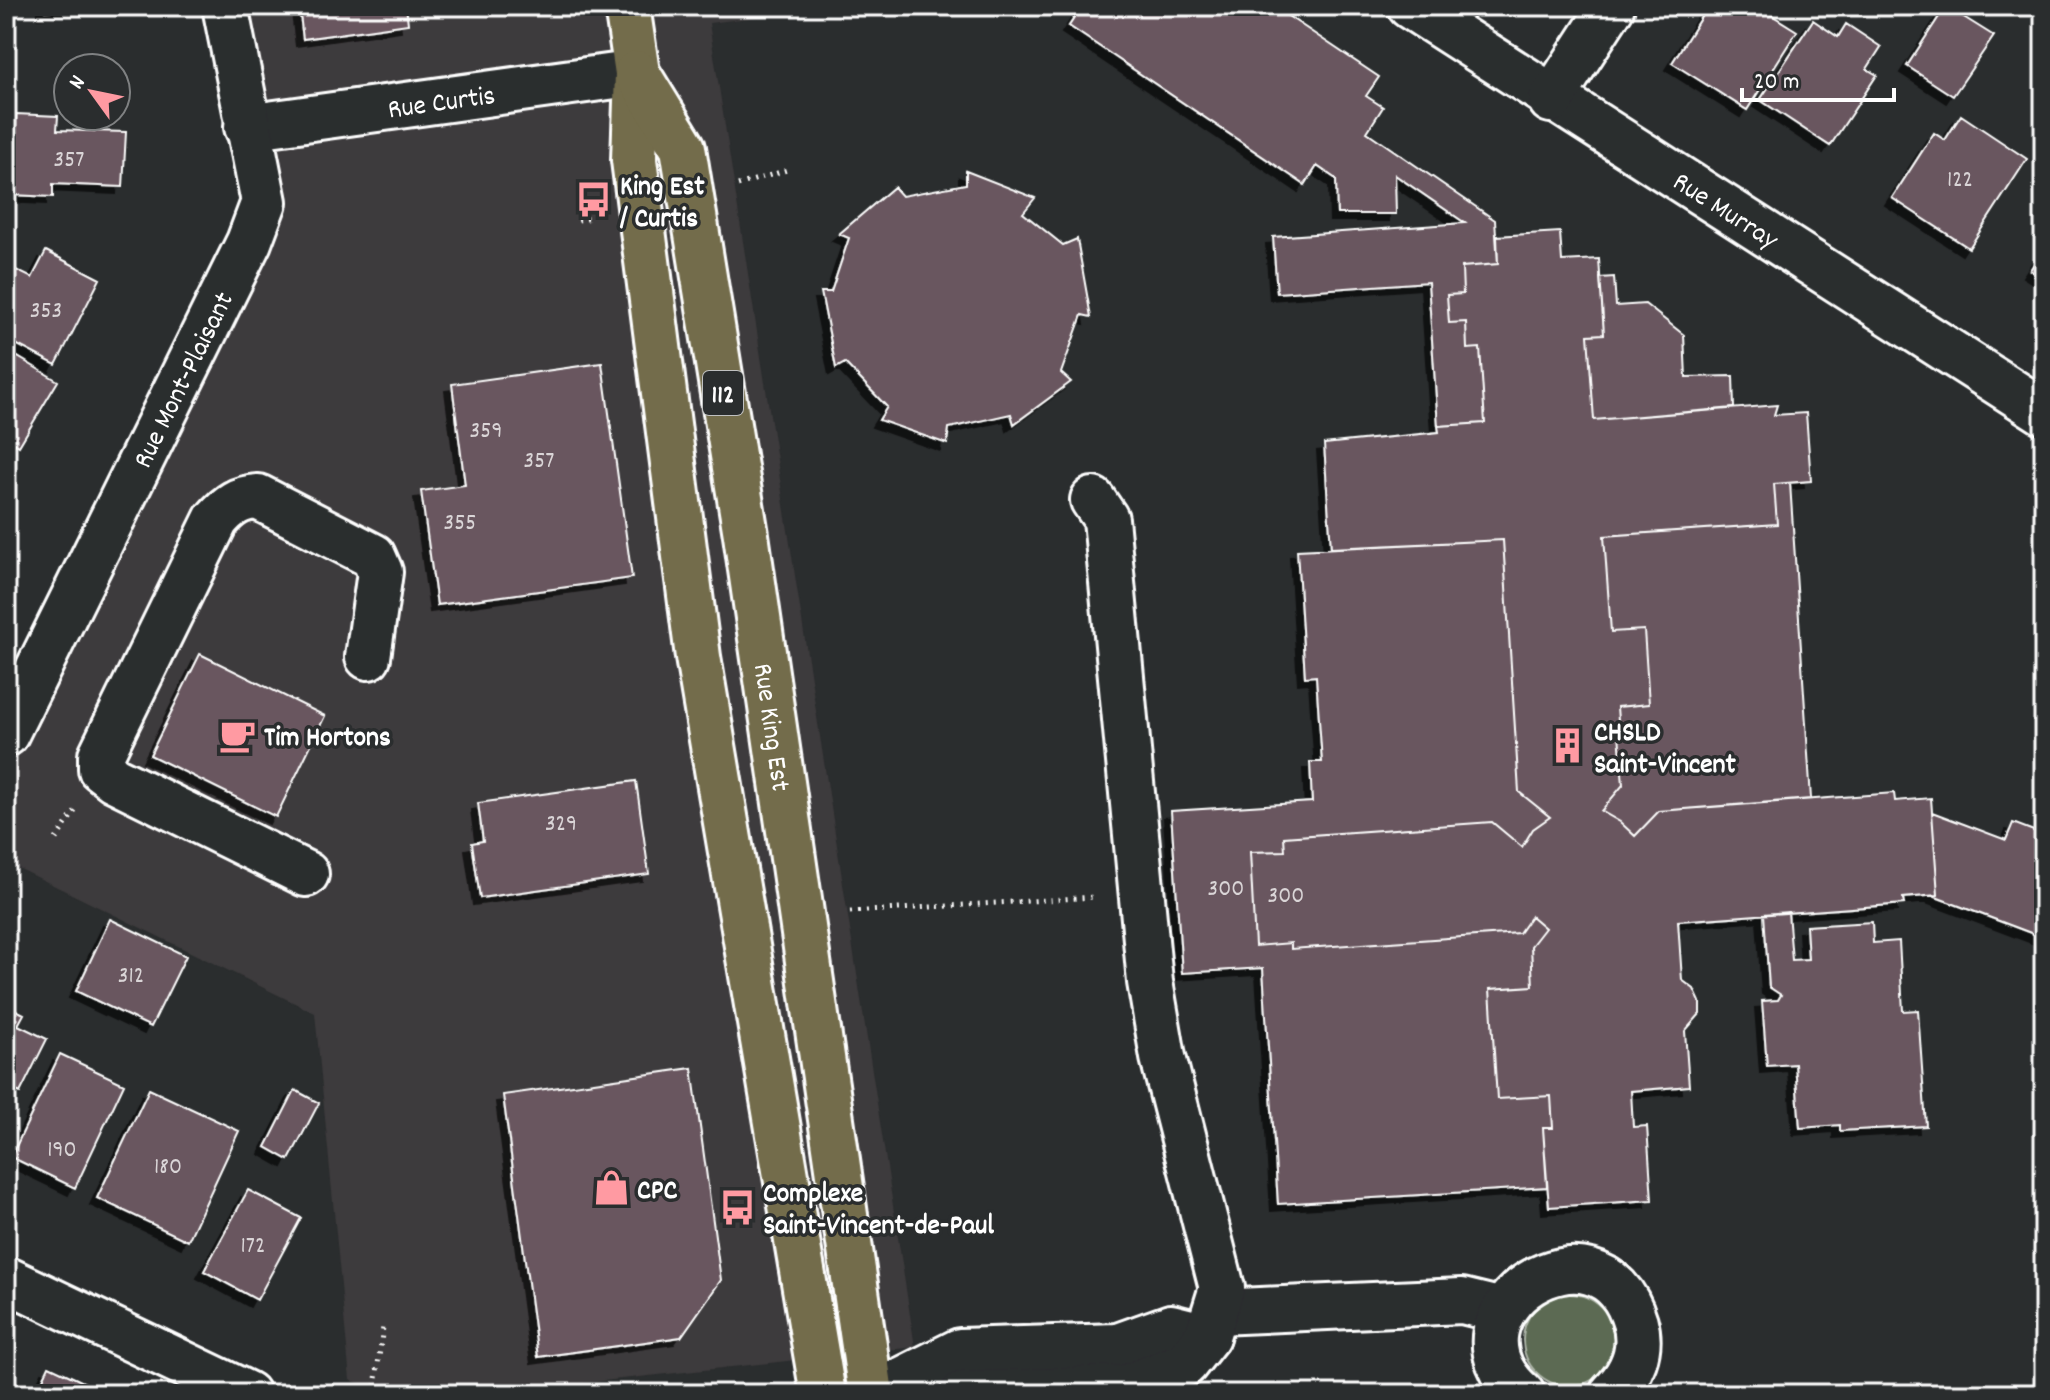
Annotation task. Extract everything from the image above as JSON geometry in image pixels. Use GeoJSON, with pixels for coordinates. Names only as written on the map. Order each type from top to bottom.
{"type":"FeatureCollection","features":[{"type":"Feature","properties":{"kind":"main road","name":"Rue King Est"},"geometry":{"type":"LineString","coordinates":[[627,6],[637,73],[634,160],[698,657],[823,1394]]}},
{"type":"Feature","properties":{"kind":"main road","name":"Rue King Est"},"geometry":{"type":"LineString","coordinates":[[637,73],[683,148],[746,535],[872,1394]]}},
{"type":"Feature","properties":{"kind":"street","name":"Rue Mont-Plaisant"},"geometry":{"type":"LineString","coordinates":[[6,734],[249,242],[264,202],[225,6]]}},
{"type":"Feature","properties":{"kind":"street","name":"Rue Murray"},"geometry":{"type":"LineString","coordinates":[[1410,6],[1551,100],[2044,412]]}},
{"type":"Feature","properties":{"kind":"street"},"geometry":{"type":"LineString","coordinates":[[1551,100],[1612,6]]}},
{"type":"Feature","properties":{"kind":"street","name":"Rue Curtis"},"geometry":{"type":"LineString","coordinates":[[247,127],[637,73]]}},
{"type":"Feature","properties":{"kind":"street"},"geometry":{"type":"LineString","coordinates":[[306,874],[114,779],[101,769],[101,755],[216,520],[228,506],[243,498],[258,497],[373,556],[380,572],[368,657]]}},
{"type":"Feature","properties":{"kind":"street"},"geometry":{"type":"LineString","coordinates":[[962,1394],[1125,1387],[1185,1364],[1212,1324],[1222,1288],[1163,1057],[1139,894],[1106,519],[1093,500]]}},
{"type":"Feature","properties":{"kind":"street"},"geometry":{"type":"LineString","coordinates":[[1522,1394],[1505,1375],[1499,1359],[1497,1326],[1503,1311],[1523,1286],[1551,1271],[1584,1271],[1613,1286],[1631,1311],[1638,1341],[1630,1371],[1612,1394]]}},
{"type":"Feature","properties":{"kind":"street"},"geometry":{"type":"LineString","coordinates":[[6,1279],[247,1394]]}},
{"type":"Feature","properties":{"kind":"street"},"geometry":{"type":"LineString","coordinates":[[872,1394],[960,1351],[1118,1346],[1171,1327],[1462,1301],[1503,1311]]}},
{"type":"Feature","properties":{"kind":"path"},"geometry":{"type":"LineString","coordinates":[[801,915],[1139,894]]}},
{"type":"Feature","properties":{"kind":"path"},"geometry":{"type":"LineString","coordinates":[[374,1394],[383,1327]]}},
{"type":"Feature","properties":{"kind":"shaded area"},"geometry":{"type":"Polygon","coordinates":[[[225,6],[845,6],[709,23],[915,1347],[483,1394],[388,1394],[350,1380],[315,1013],[6,862],[6,734],[249,242],[225,6]]]}},
{"type":"Feature","properties":{"kind":"green space"},"geometry":{"type":"Polygon","coordinates":[[[1569,1294],[1587,1297],[1602,1307],[1612,1322],[1615,1340],[1612,1358],[1602,1373],[1587,1383],[1569,1386],[1551,1383],[1536,1373],[1526,1358],[1523,1340],[1526,1322],[1536,1307],[1551,1297],[1569,1294]]]}},
{"type":"Feature","properties":{"kind":"building"},"geometry":{"type":"Polygon","coordinates":[[[45,6],[98,6],[45,11],[45,6]]]}},
{"type":"Feature","properties":{"kind":"building"},"geometry":{"type":"Polygon","coordinates":[[[299,6],[406,6],[408,24],[303,39],[299,6]]]}},
{"type":"Feature","properties":{"kind":"building"},"geometry":{"type":"Polygon","coordinates":[[[1082,6],[1273,6],[1379,77],[1366,96],[1383,107],[1367,132],[1495,220],[1498,264],[1462,267],[1463,294],[1447,295],[1449,323],[1466,322],[1467,349],[1480,348],[1485,423],[1438,426],[1428,282],[1277,293],[1273,237],[1465,223],[1395,175],[1396,214],[1337,214],[1336,179],[1317,166],[1305,185],[1069,26],[1082,6]]]}},
{"type":"Feature","properties":{"kind":"building"},"geometry":{"type":"Polygon","coordinates":[[[1708,6],[1757,6],[1797,31],[1747,110],[1672,63],[1708,6]]]}},
{"type":"Feature","properties":{"kind":"building"},"geometry":{"type":"Polygon","coordinates":[[[1946,6],[1994,36],[1953,96],[1907,66],[1946,6]]]}},
{"type":"Feature","properties":{"kind":"building"},"geometry":{"type":"Polygon","coordinates":[[[1813,20],[1838,37],[1846,24],[1881,47],[1867,69],[1877,75],[1830,146],[1760,100],[1813,20]]]}},
{"type":"Feature","properties":{"kind":"building"},"geometry":{"type":"Polygon","coordinates":[[[16,114],[52,116],[52,132],[126,132],[123,187],[53,184],[53,197],[12,195],[16,114]]]}},
{"type":"Feature","properties":{"kind":"building"},"geometry":{"type":"Polygon","coordinates":[[[1961,115],[2027,159],[1969,248],[1892,198],[1934,133],[1945,140],[1961,115]]]}},
{"type":"Feature","properties":{"kind":"building"},"geometry":{"type":"Polygon","coordinates":[[[966,171],[1035,198],[1023,213],[1063,245],[1077,239],[1091,317],[1082,315],[1061,373],[1071,382],[1014,424],[1011,414],[949,428],[947,444],[879,420],[887,407],[845,363],[836,368],[821,292],[831,292],[849,238],[839,234],[894,187],[902,196],[966,184],[966,171]]]}},
{"type":"Feature","properties":{"kind":"building","name":"CHSLD Saint-Vincent"},"geometry":{"type":"Polygon","coordinates":[[[1560,232],[1562,261],[1599,259],[1604,334],[1588,335],[1594,420],[1777,405],[1774,415],[1806,413],[1811,481],[1774,484],[1777,524],[1604,536],[1611,632],[1644,630],[1649,704],[1617,707],[1623,785],[1601,811],[1635,836],[1659,811],[1894,793],[1895,801],[1931,798],[1938,895],[1903,898],[1904,904],[1678,921],[1682,980],[1694,989],[1700,1002],[1700,1014],[1685,1031],[1689,1086],[1631,1091],[1633,1127],[1647,1126],[1652,1200],[1549,1207],[1543,1128],[1553,1128],[1551,1096],[1497,1099],[1490,989],[1533,986],[1531,946],[1545,928],[1531,916],[1519,933],[1291,949],[1291,943],[1255,946],[1250,852],[1285,851],[1284,837],[1492,822],[1522,847],[1533,829],[1550,817],[1519,792],[1503,540],[1331,548],[1324,444],[1439,432],[1438,426],[1485,423],[1480,348],[1467,349],[1466,322],[1449,323],[1447,295],[1463,294],[1462,267],[1498,264],[1497,236],[1560,232]]]}},
{"type":"Feature","properties":{"kind":"building"},"geometry":{"type":"Polygon","coordinates":[[[2044,249],[2044,279],[2030,270],[2044,249]]]}},
{"type":"Feature","properties":{"kind":"building"},"geometry":{"type":"Polygon","coordinates":[[[46,251],[100,279],[56,365],[6,339],[6,265],[32,278],[46,251]]]}},
{"type":"Feature","properties":{"kind":"building"},"geometry":{"type":"Polygon","coordinates":[[[1614,277],[1616,306],[1645,304],[1684,335],[1686,377],[1733,376],[1734,408],[1594,420],[1588,335],[1604,334],[1600,278],[1614,277]]]}},
{"type":"Feature","properties":{"kind":"building"},"geometry":{"type":"Polygon","coordinates":[[[6,350],[58,381],[19,446],[6,438],[6,350]]]}},
{"type":"Feature","properties":{"kind":"building"},"geometry":{"type":"Polygon","coordinates":[[[602,363],[632,578],[437,605],[421,491],[465,485],[452,384],[602,363]]]}},
{"type":"Feature","properties":{"kind":"building"},"geometry":{"type":"Polygon","coordinates":[[[1790,483],[1811,799],[1659,811],[1635,836],[1601,811],[1623,785],[1617,707],[1649,704],[1644,630],[1611,632],[1604,536],[1777,524],[1774,484],[1790,483]]]}},
{"type":"Feature","properties":{"kind":"building"},"geometry":{"type":"Polygon","coordinates":[[[1503,540],[1519,792],[1550,817],[1533,829],[1522,847],[1492,822],[1284,837],[1285,851],[1250,852],[1255,946],[1291,943],[1291,949],[1519,933],[1531,916],[1545,928],[1531,946],[1533,986],[1490,989],[1497,1099],[1551,1096],[1553,1128],[1543,1128],[1547,1187],[1278,1204],[1263,968],[1182,973],[1171,811],[1312,802],[1310,762],[1322,762],[1316,676],[1305,677],[1297,550],[1503,540]]]}},
{"type":"Feature","properties":{"kind":"building","name":"Tim Hortons"},"geometry":{"type":"Polygon","coordinates":[[[200,654],[325,716],[276,817],[150,755],[200,654]]]}},
{"type":"Feature","properties":{"kind":"building"},"geometry":{"type":"Polygon","coordinates":[[[636,781],[649,874],[480,898],[472,843],[483,841],[478,803],[636,781]]]}},
{"type":"Feature","properties":{"kind":"building"},"geometry":{"type":"Polygon","coordinates":[[[1932,812],[2006,840],[2013,823],[2044,835],[2044,938],[1933,896],[1938,895],[1932,812]]]}},
{"type":"Feature","properties":{"kind":"building"},"geometry":{"type":"Polygon","coordinates":[[[1788,912],[1792,960],[1808,959],[1806,926],[1872,922],[1873,943],[1899,941],[1903,1011],[1918,1010],[1926,1126],[1840,1131],[1840,1125],[1800,1128],[1795,1064],[1767,1066],[1762,1001],[1778,1000],[1781,995],[1769,987],[1764,914],[1788,912]]]}},
{"type":"Feature","properties":{"kind":"building"},"geometry":{"type":"Polygon","coordinates":[[[110,919],[186,956],[151,1027],[76,991],[110,919]]]}},
{"type":"Feature","properties":{"kind":"building"},"geometry":{"type":"Polygon","coordinates":[[[6,1005],[24,1014],[18,1025],[47,1039],[20,1093],[6,1086],[6,1005]]]}},
{"type":"Feature","properties":{"kind":"building"},"geometry":{"type":"Polygon","coordinates":[[[60,1054],[124,1084],[75,1188],[11,1157],[60,1054]]]}},
{"type":"Feature","properties":{"kind":"building","name":"CPC"},"geometry":{"type":"Polygon","coordinates":[[[692,1068],[721,1280],[681,1337],[538,1357],[503,1095],[692,1068]]]}},
{"type":"Feature","properties":{"kind":"building"},"geometry":{"type":"Polygon","coordinates":[[[149,1089],[239,1131],[188,1241],[97,1198],[149,1089]]]}},
{"type":"Feature","properties":{"kind":"building"},"geometry":{"type":"Polygon","coordinates":[[[295,1090],[319,1103],[289,1160],[266,1147],[295,1090]]]}},
{"type":"Feature","properties":{"kind":"building"},"geometry":{"type":"Polygon","coordinates":[[[248,1190],[301,1218],[257,1300],[204,1271],[248,1190]]]}},
{"type":"Feature","properties":{"kind":"building"},"geometry":{"type":"Polygon","coordinates":[[[49,1366],[109,1394],[36,1394],[49,1366]]]}},
{"type":"Feature","properties":{"kind":"place","name":"King Est / Curtis"},"geometry":{"type":"Point","coordinates":[594,200]}},
{"type":"Feature","properties":{"kind":"place","name":"Tim Hortons"},"geometry":{"type":"Point","coordinates":[238,735]}},
{"type":"Feature","properties":{"kind":"place","name":"CHSLD Saint-Vincent"},"geometry":{"type":"Point","coordinates":[1568,746]}},
{"type":"Feature","properties":{"kind":"place","name":"CPC"},"geometry":{"type":"Point","coordinates":[611,1188]}},
{"type":"Feature","properties":{"kind":"place","name":"Complexe Saint-Vincent-de-Paul"},"geometry":{"type":"Point","coordinates":[737,1207]}}]}
